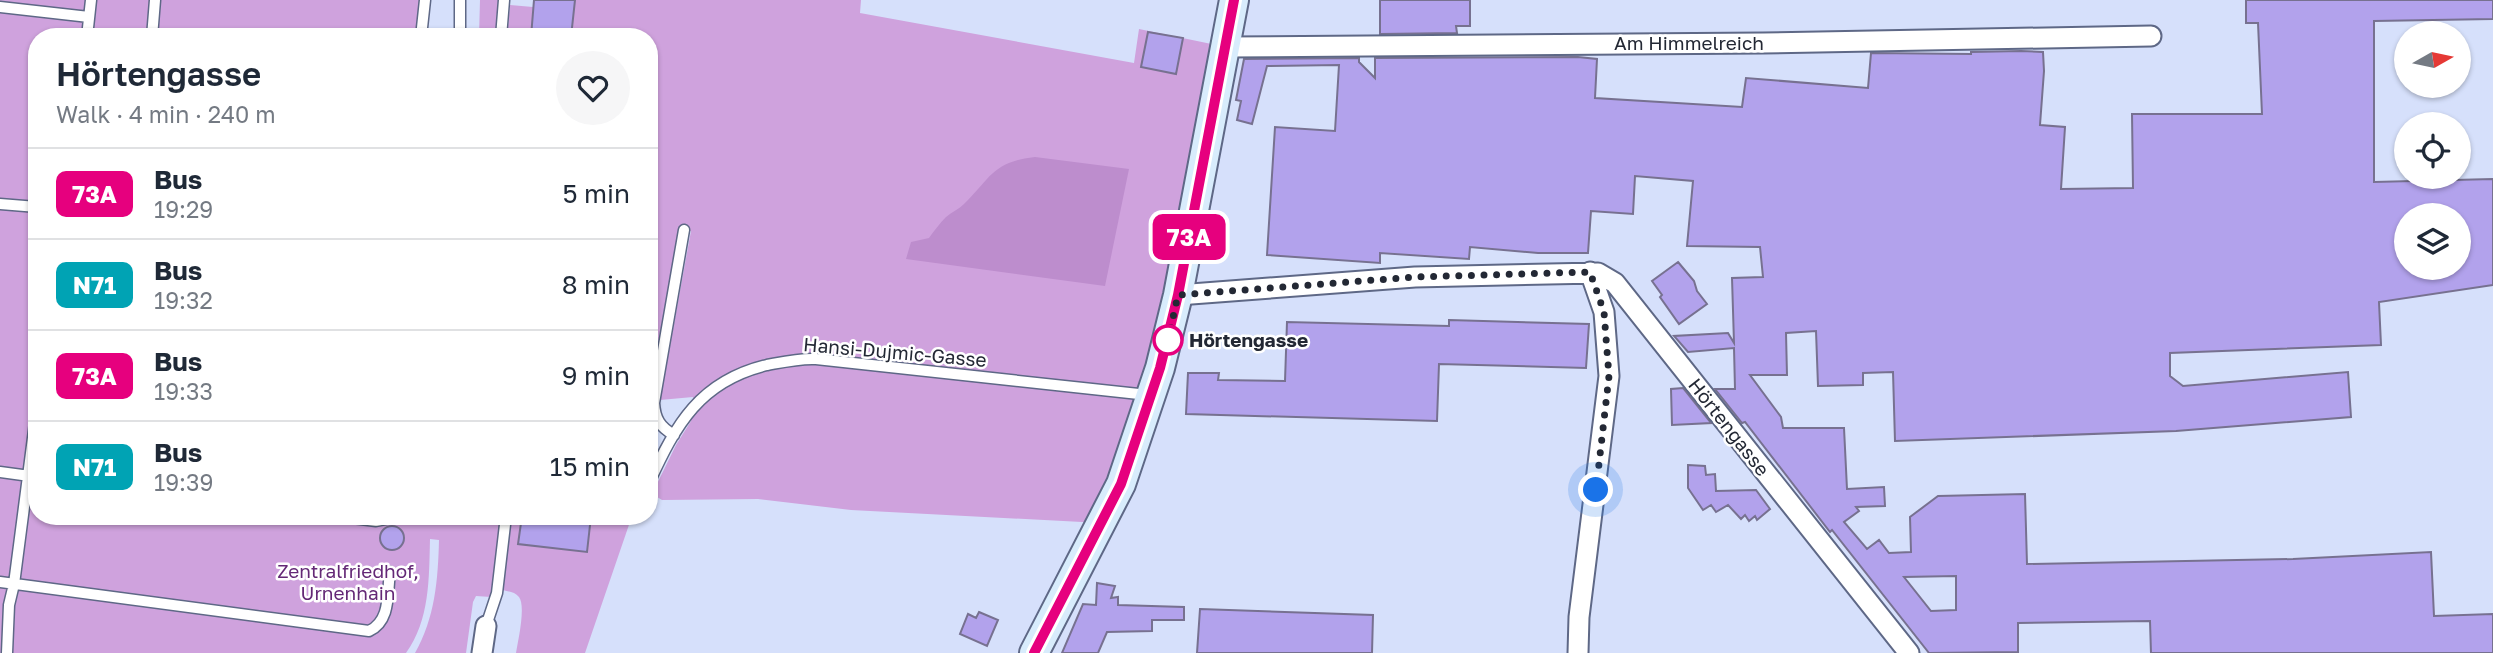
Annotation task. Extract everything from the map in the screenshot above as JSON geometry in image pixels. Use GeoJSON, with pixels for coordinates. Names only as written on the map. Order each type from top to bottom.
{"type":"FeatureCollection","features":[{"type":"Feature","properties":{"kind":"main road"},"geometry":{"type":"LineString","coordinates":[[1034,653],[1121,484],[1152,396],[1178,295],[1234,0]]}},
{"type":"Feature","properties":{"kind":"street","name":"Am Himmelreich"},"geometry":{"type":"LineString","coordinates":[[1226,47],[1749,43],[2151,36]]}},
{"type":"Feature","properties":{"kind":"street"},"geometry":{"type":"LineString","coordinates":[[1178,295],[1415,277],[1590,272],[1604,312],[1609,376],[1579,617],[1578,653]]}},
{"type":"Feature","properties":{"kind":"street","name":"Hörtengasse"},"geometry":{"type":"LineString","coordinates":[[1590,272],[1598,273],[1615,283],[1909,653]]}},
{"type":"Feature","properties":{"kind":"street"},"geometry":{"type":"LineString","coordinates":[[482,653],[486,626]]}},
{"type":"Feature","properties":{"kind":"lane"},"geometry":{"type":"LineString","coordinates":[[88,28],[92,0]]}},
{"type":"Feature","properties":{"kind":"lane"},"geometry":{"type":"LineString","coordinates":[[153,28],[155,0]]}},
{"type":"Feature","properties":{"kind":"lane"},"geometry":{"type":"LineString","coordinates":[[422,28],[425,0]]}},
{"type":"Feature","properties":{"kind":"lane"},"geometry":{"type":"LineString","coordinates":[[460,0],[460,28]]}},
{"type":"Feature","properties":{"kind":"lane"},"geometry":{"type":"LineString","coordinates":[[502,28],[504,0]]}},
{"type":"Feature","properties":{"kind":"lane"},"geometry":{"type":"LineString","coordinates":[[0,7],[89,17]]}},
{"type":"Feature","properties":{"kind":"lane"},"geometry":{"type":"LineString","coordinates":[[0,204],[28,207]]}},
{"type":"Feature","properties":{"kind":"lane"},"geometry":{"type":"LineString","coordinates":[[658,380],[684,230]]}},
{"type":"Feature","properties":{"kind":"lane","name":"Hansi-Dujmic-Gasse"},"geometry":{"type":"LineString","coordinates":[[658,466],[685,417],[718,384],[758,368],[807,358],[1152,396]]}},
{"type":"Feature","properties":{"kind":"lane"},"geometry":{"type":"LineString","coordinates":[[658,420],[674,435]]}},
{"type":"Feature","properties":{"kind":"lane"},"geometry":{"type":"LineString","coordinates":[[0,472],[28,476]]}},
{"type":"Feature","properties":{"kind":"lane"},"geometry":{"type":"LineString","coordinates":[[7,653],[9,605],[28,500]]}},
{"type":"Feature","properties":{"kind":"lane"},"geometry":{"type":"LineString","coordinates":[[486,626],[497,593],[505,525]]}},
{"type":"Feature","properties":{"kind":"lane"},"geometry":{"type":"LineString","coordinates":[[0,582],[369,631],[379,626],[385,617],[390,572]]}},
{"type":"Feature","properties":{"kind":"green space","name":"Zentralfriedhof, Urnenhain"},"geometry":{"type":"Polygon","coordinates":[[[0,0],[430,0],[427,28],[28,28],[28,525],[500,525],[491,597],[476,596],[473,602],[466,653],[415,653],[427,626],[436,584],[439,540],[430,539],[424,613],[406,653],[0,653],[0,0]]]}},
{"type":"Feature","properties":{"kind":"green space"},"geometry":{"type":"Polygon","coordinates":[[[480,0],[498,0],[496,28],[479,28],[480,0]]]}},
{"type":"Feature","properties":{"kind":"green space"},"geometry":{"type":"Polygon","coordinates":[[[575,0],[861,0],[860,13],[1134,63],[1139,29],[1226,47],[1178,295],[1101,523],[851,510],[758,499],[662,500],[658,498],[658,482],[691,421],[693,397],[660,400],[691,231],[680,230],[658,343],[658,28],[572,28],[575,0]]]}},
{"type":"Feature","properties":{"kind":"green space"},"geometry":{"type":"Polygon","coordinates":[[[510,5],[533,7],[532,28],[508,28],[510,5]]]}},
{"type":"Feature","properties":{"kind":"green space"},"geometry":{"type":"Polygon","coordinates":[[[510,525],[521,525],[519,544],[586,552],[590,525],[629,525],[585,653],[516,653],[521,624],[521,601],[516,594],[503,590],[510,525]]]}},
{"type":"Feature","properties":{"kind":"shaded area"},"geometry":{"type":"Polygon","coordinates":[[[1035,157],[1129,169],[1105,286],[906,259],[911,242],[929,238],[946,217],[964,204],[1001,167],[1035,157]]]}},
{"type":"Feature","properties":{"kind":"building"},"geometry":{"type":"Polygon","coordinates":[[[534,0],[575,0],[572,28],[532,28],[534,0]]]}},
{"type":"Feature","properties":{"kind":"building"},"geometry":{"type":"Polygon","coordinates":[[[1380,0],[1470,0],[1470,26],[1456,26],[1457,33],[1380,34],[1380,0]]]}},
{"type":"Feature","properties":{"kind":"building"},"geometry":{"type":"Polygon","coordinates":[[[2246,0],[2493,0],[2493,19],[2374,21],[2374,182],[2394,181],[2394,189],[2471,189],[2471,180],[2493,179],[2493,285],[2379,302],[2381,345],[2170,353],[2170,376],[2183,386],[2348,372],[2351,417],[2176,431],[1895,441],[1893,372],[1863,373],[1863,385],[1818,386],[1816,331],[1786,333],[1787,375],[1750,375],[1781,417],[1783,428],[1844,428],[1847,489],[1884,487],[1885,506],[1856,507],[1859,511],[1844,522],[1867,549],[1879,540],[1889,553],[1911,552],[1910,517],[1938,496],[2025,494],[2027,564],[2293,559],[2431,552],[2434,616],[2493,614],[2493,653],[2151,653],[2150,621],[2018,623],[2018,652],[1929,653],[1745,422],[1742,423],[1715,389],[1735,389],[1734,348],[1688,352],[1674,336],[1728,333],[1734,343],[1732,278],[1763,277],[1760,247],[1687,246],[1693,181],[1635,176],[1633,214],[1591,211],[1588,253],[1538,253],[1470,247],[1469,259],[1380,253],[1380,263],[1267,255],[1275,127],[1335,131],[1339,65],[1267,66],[1252,124],[1237,120],[1241,101],[1236,100],[1244,59],[1359,58],[1359,62],[1375,78],[1375,58],[1578,57],[1597,59],[1595,98],[1742,107],[1746,78],[1868,88],[1871,53],[2043,52],[2040,125],[2065,127],[2061,189],[2133,188],[2132,114],[2262,114],[2258,23],[2246,23],[2246,0]],[[1956,576],[1904,577],[1931,611],[1956,610],[1956,576]]]}},
{"type":"Feature","properties":{"kind":"building"},"geometry":{"type":"Polygon","coordinates":[[[1148,32],[1183,38],[1176,74],[1141,67],[1148,32]]]}},
{"type":"Feature","properties":{"kind":"building"},"geometry":{"type":"Polygon","coordinates":[[[1678,262],[1694,281],[1697,291],[1707,304],[1679,324],[1652,281],[1678,262]]]}},
{"type":"Feature","properties":{"kind":"building"},"geometry":{"type":"Polygon","coordinates":[[[1449,320],[1589,324],[1586,368],[1439,364],[1437,421],[1186,414],[1188,373],[1219,373],[1218,380],[1285,381],[1287,322],[1449,326],[1449,320]]]}},
{"type":"Feature","properties":{"kind":"building"},"geometry":{"type":"Polygon","coordinates":[[[1683,388],[1711,423],[1672,425],[1671,389],[1683,388]]]}},
{"type":"Feature","properties":{"kind":"building"},"geometry":{"type":"Polygon","coordinates":[[[1688,465],[1705,466],[1706,475],[1715,474],[1716,491],[1756,490],[1770,509],[1757,520],[1755,516],[1749,521],[1745,515],[1741,519],[1728,505],[1716,512],[1711,505],[1703,510],[1688,488],[1688,465]]]}},
{"type":"Feature","properties":{"kind":"building"},"geometry":{"type":"Polygon","coordinates":[[[521,525],[590,525],[587,552],[518,544],[521,525]]]}},
{"type":"Feature","properties":{"kind":"building"},"geometry":{"type":"Polygon","coordinates":[[[392,526],[403,533],[404,538],[397,549],[392,550],[381,543],[380,538],[387,527],[392,526]]]}},
{"type":"Feature","properties":{"kind":"building"},"geometry":{"type":"Polygon","coordinates":[[[1097,583],[1115,586],[1111,598],[1118,597],[1118,605],[1184,607],[1184,620],[1152,620],[1152,631],[1107,632],[1098,653],[1062,653],[1083,604],[1096,605],[1097,583]]]}},
{"type":"Feature","properties":{"kind":"building"},"geometry":{"type":"Polygon","coordinates":[[[1200,609],[1373,615],[1372,653],[1197,653],[1200,609]]]}},
{"type":"Feature","properties":{"kind":"building"},"geometry":{"type":"Polygon","coordinates":[[[979,612],[998,620],[987,646],[960,634],[968,614],[976,618],[979,612]]]}},
{"type":"Feature","properties":{"kind":"bus line","name":"73A"},"geometry":{"type":"LineString","coordinates":[[1034,653],[1121,484],[1152,396],[1178,295],[1234,0]]}},
{"type":"Feature","properties":{"kind":"place","name":"Hörtengasse"},"geometry":{"type":"Point","coordinates":[1168,340]}},
{"type":"Feature","properties":{"kind":"route"},"geometry":{"type":"LineString","coordinates":[[1168,340],[1178,295],[1415,277],[1590,272],[1604,312],[1609,376],[1596,490]]}}]}
